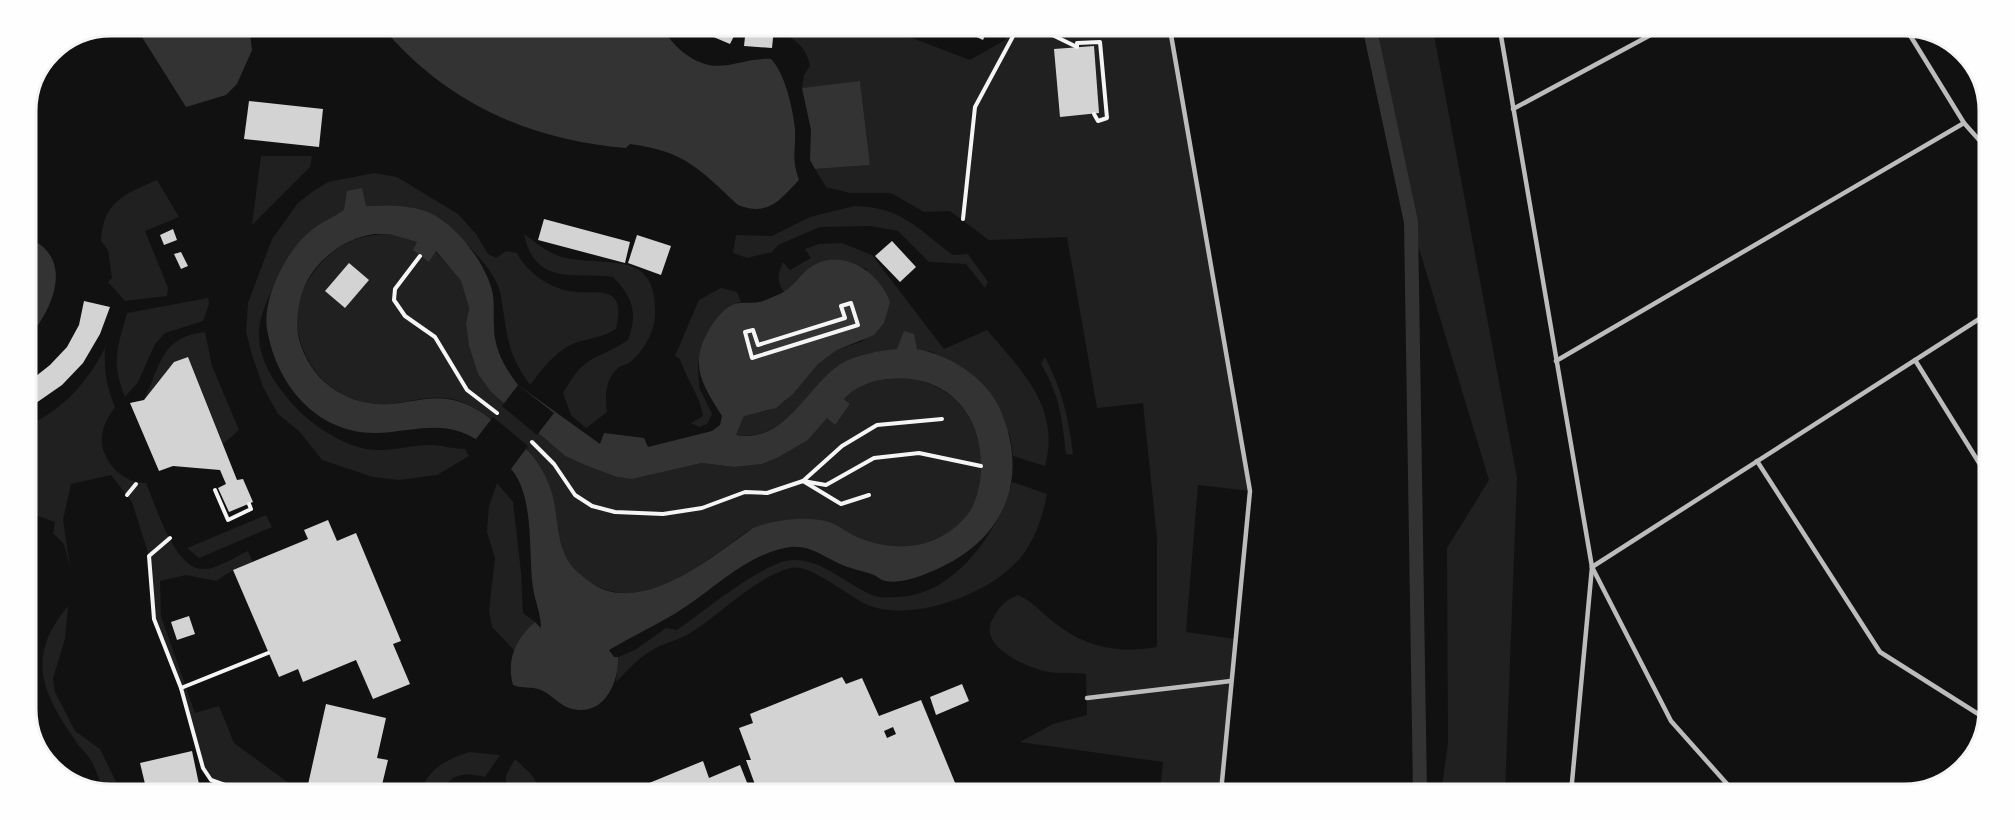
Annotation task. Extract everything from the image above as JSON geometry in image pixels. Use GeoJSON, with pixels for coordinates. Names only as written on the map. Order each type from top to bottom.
{"type":"FeatureCollection","features":[{"type":"Feature","properties":{"kind":"lane"},"geometry":{"type":"LineString","coordinates":[[1171,36],[1250,491],[1222,784]]}},
{"type":"Feature","properties":{"kind":"lane"},"geometry":{"type":"LineString","coordinates":[[1501,36],[1592,567],[1572,784]]}},
{"type":"Feature","properties":{"kind":"lane"},"geometry":{"type":"LineString","coordinates":[[1513,109],[1649,36]]}},
{"type":"Feature","properties":{"kind":"lane"},"geometry":{"type":"LineString","coordinates":[[1911,37],[1964,123],[1979,140]]}},
{"type":"Feature","properties":{"kind":"lane"},"geometry":{"type":"LineString","coordinates":[[1556,361],[1964,123]]}},
{"type":"Feature","properties":{"kind":"lane"},"geometry":{"type":"LineString","coordinates":[[1592,567],[1979,319]]}},
{"type":"Feature","properties":{"kind":"lane"},"geometry":{"type":"LineString","coordinates":[[1916,360],[1979,463]]}},
{"type":"Feature","properties":{"kind":"lane"},"geometry":{"type":"LineString","coordinates":[[1757,461],[1880,652],[1978,714]]}},
{"type":"Feature","properties":{"kind":"lane"},"geometry":{"type":"LineString","coordinates":[[1592,567],[1671,721],[1727,784]]}},
{"type":"Feature","properties":{"kind":"lane"},"geometry":{"type":"LineString","coordinates":[[1087,698],[1232,681]]}},
{"type":"Feature","properties":{"kind":"path"},"geometry":{"type":"LineString","coordinates":[[963,219],[975,107],[1013,36]]}},
{"type":"Feature","properties":{"kind":"path"},"geometry":{"type":"LineString","coordinates":[[1054,36],[1077,47],[1077,44],[1100,42],[1107,118],[1098,121],[1094,114]]}},
{"type":"Feature","properties":{"kind":"path"},"geometry":{"type":"LineString","coordinates":[[420,256],[396,289],[394,300],[405,316],[435,337],[467,390],[497,412]]}},
{"type":"Feature","properties":{"kind":"path"},"geometry":{"type":"LineString","coordinates":[[851,303],[858,325],[752,358],[745,332],[753,330],[758,345],[845,318],[841,306],[851,303]]}},
{"type":"Feature","properties":{"kind":"path"},"geometry":{"type":"LineString","coordinates":[[803,482],[842,446],[877,425],[942,419]]}},
{"type":"Feature","properties":{"kind":"path"},"geometry":{"type":"LineString","coordinates":[[532,442],[554,464],[575,495],[592,506],[615,512],[663,514],[702,508],[745,492],[767,493],[803,482],[826,485],[874,458],[919,453],[981,466]]}},
{"type":"Feature","properties":{"kind":"path"},"geometry":{"type":"LineString","coordinates":[[803,482],[841,504],[869,495]]}},
{"type":"Feature","properties":{"kind":"path"},"geometry":{"type":"LineString","coordinates":[[127,495],[136,484]]}},
{"type":"Feature","properties":{"kind":"path"},"geometry":{"type":"LineString","coordinates":[[215,490],[228,520],[251,509],[249,504]]}},
{"type":"Feature","properties":{"kind":"path"},"geometry":{"type":"LineString","coordinates":[[170,538],[149,556],[154,619],[181,688],[203,768],[210,780],[222,784]]}},
{"type":"Feature","properties":{"kind":"path"},"geometry":{"type":"LineString","coordinates":[[181,688],[268,653]]}},
{"type":"Feature","properties":{"kind":"shaded area"},"geometry":{"type":"Polygon","coordinates":[[[141,36],[250,36],[252,50],[237,84],[226,95],[186,107],[141,36]]]}},
{"type":"Feature","properties":{"kind":"shaded area"},"geometry":{"type":"Polygon","coordinates":[[[390,36],[668,36],[681,50],[696,61],[707,65],[718,66],[771,59],[784,82],[790,102],[795,129],[795,165],[799,180],[779,200],[765,208],[748,208],[738,205],[701,172],[665,151],[630,144],[626,148],[590,144],[522,126],[491,113],[461,96],[406,53],[390,36]]]}},
{"type":"Feature","properties":{"kind":"shaded area"},"geometry":{"type":"Polygon","coordinates":[[[787,36],[907,36],[970,60],[1005,40],[1007,36],[1171,36],[1250,491],[1198,485],[1186,632],[1235,639],[1222,784],[1161,784],[1163,762],[1020,742],[1053,724],[1087,715],[1086,674],[1040,670],[1018,661],[999,648],[992,639],[990,630],[992,620],[1002,605],[1009,600],[1018,595],[1023,597],[1063,629],[1088,642],[1114,649],[1157,647],[1157,538],[1143,403],[1097,408],[1067,237],[989,240],[950,211],[924,212],[891,193],[850,193],[826,187],[815,169],[870,165],[860,82],[802,88],[804,75],[810,66],[802,47],[787,36]]]}},
{"type":"Feature","properties":{"kind":"shaded area"},"geometry":{"type":"Polygon","coordinates":[[[1371,36],[1434,36],[1517,478],[1505,784],[1442,784],[1448,743],[1447,548],[1489,480],[1411,222],[1371,36]]]}},
{"type":"Feature","properties":{"kind":"shaded area"},"geometry":{"type":"Polygon","coordinates":[[[860,81],[870,165],[815,169],[810,160],[811,130],[802,88],[860,81]]]}},
{"type":"Feature","properties":{"kind":"shaded area"},"geometry":{"type":"Polygon","coordinates":[[[261,156],[312,156],[310,167],[252,225],[261,156]]]}},
{"type":"Feature","properties":{"kind":"shaded area"},"geometry":{"type":"Polygon","coordinates":[[[374,173],[397,177],[458,214],[476,234],[488,254],[496,258],[506,251],[517,253],[532,272],[553,286],[568,291],[606,294],[613,297],[617,303],[616,329],[568,346],[550,361],[530,385],[511,350],[497,283],[475,253],[431,214],[401,207],[378,205],[357,208],[339,214],[322,224],[307,237],[282,270],[261,319],[259,342],[261,351],[276,384],[305,417],[334,437],[355,446],[374,450],[426,445],[465,449],[469,456],[437,475],[399,480],[373,477],[322,460],[300,432],[278,414],[263,387],[246,332],[248,303],[272,239],[298,203],[328,182],[374,173]]]}},
{"type":"Feature","properties":{"kind":"shaded area"},"geometry":{"type":"Polygon","coordinates":[[[157,180],[179,217],[145,231],[168,288],[167,296],[125,301],[108,282],[112,278],[108,250],[101,241],[103,227],[111,208],[118,201],[157,180]]]}},
{"type":"Feature","properties":{"kind":"shaded area"},"geometry":{"type":"Polygon","coordinates":[[[362,188],[366,206],[396,206],[425,211],[436,216],[457,233],[475,255],[488,279],[493,295],[496,343],[501,358],[513,379],[518,385],[600,444],[604,433],[644,438],[648,447],[712,431],[720,425],[722,416],[700,374],[700,352],[710,328],[725,309],[739,303],[755,303],[780,294],[790,288],[809,268],[825,261],[837,260],[860,266],[878,282],[890,302],[884,323],[874,335],[837,350],[818,364],[793,394],[776,408],[744,416],[736,435],[753,436],[781,423],[839,365],[860,356],[897,349],[904,331],[914,334],[917,349],[941,356],[965,369],[993,396],[1008,433],[1012,458],[1011,481],[1005,503],[994,524],[979,542],[959,557],[935,570],[905,580],[884,581],[807,548],[793,547],[770,552],[728,576],[676,613],[609,650],[614,657],[618,657],[618,668],[612,688],[599,704],[591,709],[569,708],[541,690],[513,685],[511,667],[514,650],[523,635],[535,622],[541,628],[533,588],[527,510],[519,480],[494,453],[461,432],[429,428],[375,433],[354,431],[334,424],[317,414],[289,386],[272,349],[267,329],[267,317],[273,288],[279,274],[286,260],[304,237],[317,226],[344,210],[347,191],[362,188]],[[389,234],[365,236],[340,246],[326,257],[309,277],[299,303],[297,322],[304,354],[321,379],[345,396],[359,401],[390,404],[432,398],[449,399],[466,404],[493,420],[524,447],[538,463],[551,490],[560,539],[567,558],[581,575],[601,588],[627,593],[666,584],[703,563],[753,528],[789,520],[825,521],[857,537],[887,546],[917,545],[944,535],[957,526],[974,504],[981,475],[980,450],[976,431],[968,415],[944,390],[928,383],[909,379],[882,380],[858,388],[844,399],[850,404],[835,425],[827,418],[808,440],[762,464],[734,467],[702,463],[632,479],[617,477],[565,456],[491,392],[478,374],[469,346],[466,324],[469,308],[461,281],[436,251],[429,262],[413,250],[417,242],[389,234]]]}},
{"type":"Feature","properties":{"kind":"shaded area"},"geometry":{"type":"Polygon","coordinates":[[[854,206],[871,207],[897,215],[919,228],[953,255],[968,254],[988,282],[985,288],[966,264],[929,262],[898,231],[871,226],[820,227],[778,245],[772,252],[747,258],[733,253],[736,235],[772,236],[810,217],[854,206]]]}},
{"type":"Feature","properties":{"kind":"shaded area"},"geometry":{"type":"Polygon","coordinates":[[[389,234],[417,242],[429,262],[435,251],[461,281],[469,308],[466,324],[469,346],[478,374],[491,392],[565,456],[617,477],[632,479],[702,463],[734,467],[762,464],[808,440],[827,417],[835,424],[850,404],[844,399],[858,388],[882,380],[909,379],[927,383],[943,391],[968,415],[980,450],[981,470],[978,492],[972,508],[959,525],[947,534],[918,546],[902,547],[871,543],[828,522],[807,519],[789,520],[752,529],[692,570],[651,590],[622,593],[595,585],[579,575],[566,561],[560,548],[555,510],[545,477],[531,454],[503,428],[477,410],[450,399],[425,398],[391,404],[359,401],[332,388],[311,365],[304,351],[297,326],[298,306],[310,278],[330,255],[345,244],[361,238],[389,234]]]}},
{"type":"Feature","properties":{"kind":"shaded area"},"geometry":{"type":"Polygon","coordinates":[[[524,234],[559,256],[576,260],[625,264],[638,269],[647,278],[654,293],[655,316],[647,342],[634,359],[613,373],[607,389],[607,412],[586,428],[571,415],[563,393],[585,364],[628,340],[633,322],[632,306],[625,291],[613,277],[558,274],[547,270],[529,251],[524,234]]]}},
{"type":"Feature","properties":{"kind":"shaded area"},"geometry":{"type":"Polygon","coordinates":[[[36,243],[51,257],[55,270],[55,284],[45,314],[36,328],[36,243]]]}},
{"type":"Feature","properties":{"kind":"shaded area"},"geometry":{"type":"Polygon","coordinates":[[[842,243],[872,255],[944,349],[987,330],[1025,376],[1043,408],[1048,426],[1049,445],[1045,466],[1013,456],[1010,435],[965,370],[932,352],[917,349],[904,332],[898,349],[868,353],[852,359],[825,381],[799,408],[770,430],[754,435],[735,435],[744,416],[752,412],[767,411],[785,401],[818,364],[837,350],[863,341],[867,269],[849,263],[824,262],[808,270],[784,292],[779,281],[783,262],[790,270],[811,258],[805,249],[819,244],[842,243]]]}},
{"type":"Feature","properties":{"kind":"shaded area"},"geometry":{"type":"Polygon","coordinates":[[[721,288],[737,292],[741,302],[729,306],[698,364],[699,387],[712,414],[707,424],[699,427],[691,423],[703,416],[699,401],[680,359],[675,356],[699,300],[721,288]]]}},
{"type":"Feature","properties":{"kind":"shaded area"},"geometry":{"type":"Polygon","coordinates":[[[208,298],[209,304],[203,321],[165,333],[155,344],[138,382],[125,397],[118,374],[117,355],[127,313],[208,298]]]}},
{"type":"Feature","properties":{"kind":"shaded area"},"geometry":{"type":"Polygon","coordinates":[[[205,332],[212,366],[239,430],[223,444],[188,357],[174,362],[144,400],[164,354],[171,346],[190,335],[205,332]]]}},
{"type":"Feature","properties":{"kind":"shaded area"},"geometry":{"type":"Polygon","coordinates":[[[105,348],[106,378],[115,407],[104,427],[102,437],[106,457],[116,471],[123,476],[146,483],[161,521],[184,560],[194,567],[204,569],[215,567],[248,551],[253,562],[233,570],[216,581],[186,575],[160,581],[161,616],[195,713],[219,706],[234,743],[290,784],[222,784],[211,780],[203,768],[181,688],[154,619],[149,556],[132,502],[111,475],[71,484],[63,520],[70,567],[64,544],[53,533],[55,522],[36,515],[36,421],[62,404],[98,361],[105,348]]]}},
{"type":"Feature","properties":{"kind":"shaded area"},"geometry":{"type":"Polygon","coordinates":[[[1045,357],[1064,404],[1073,455],[1066,454],[1059,408],[1052,386],[1041,364],[1045,357]]]}},
{"type":"Feature","properties":{"kind":"shaded area"},"geometry":{"type":"Polygon","coordinates":[[[1012,482],[1047,494],[1039,524],[1029,546],[1011,567],[975,592],[930,607],[887,610],[860,601],[819,575],[799,568],[791,568],[753,586],[687,635],[649,652],[616,682],[618,657],[635,650],[666,628],[677,630],[750,578],[780,563],[792,560],[814,563],[880,597],[918,594],[937,586],[955,574],[984,541],[996,521],[1012,482]]]}},
{"type":"Feature","properties":{"kind":"shaded area"},"geometry":{"type":"Polygon","coordinates":[[[497,483],[513,502],[523,613],[535,622],[514,650],[492,627],[489,610],[495,558],[487,532],[489,506],[497,483]]]}},
{"type":"Feature","properties":{"kind":"shaded area"},"geometry":{"type":"Polygon","coordinates":[[[266,515],[272,527],[199,558],[187,548],[266,515]]]}},
{"type":"Feature","properties":{"kind":"shaded area"},"geometry":{"type":"Polygon","coordinates":[[[68,606],[65,639],[53,678],[55,692],[75,731],[100,749],[117,784],[101,783],[92,762],[63,722],[47,689],[43,673],[43,657],[55,624],[68,606]]]}},
{"type":"Feature","properties":{"kind":"shaded area"},"geometry":{"type":"Polygon","coordinates":[[[469,752],[500,755],[485,777],[461,775],[446,784],[424,784],[435,769],[469,752]]]}},
{"type":"Feature","properties":{"kind":"shaded area"},"geometry":{"type":"Polygon","coordinates":[[[515,759],[531,774],[537,784],[508,784],[506,775],[515,759]]]}},
{"type":"Feature","properties":{"kind":"pier"},"geometry":{"type":"Polygon","coordinates":[[[518,385],[554,413],[537,435],[502,406],[518,385]]]}},
{"type":"Feature","properties":{"kind":"pier"},"geometry":{"type":"Polygon","coordinates":[[[493,417],[528,446],[511,469],[476,439],[493,417]]]}},
{"type":"Feature","properties":{"kind":"building"},"geometry":{"type":"Polygon","coordinates":[[[711,36],[734,36],[730,44],[711,36]]]}},
{"type":"Feature","properties":{"kind":"building"},"geometry":{"type":"Polygon","coordinates":[[[745,36],[773,36],[772,48],[744,46],[745,36]]]}},
{"type":"Feature","properties":{"kind":"building"},"geometry":{"type":"Polygon","coordinates":[[[1094,46],[1099,113],[1060,117],[1054,49],[1094,46]]]}},
{"type":"Feature","properties":{"kind":"building"},"geometry":{"type":"Polygon","coordinates":[[[249,101],[323,109],[319,147],[244,139],[249,101]]]}},
{"type":"Feature","properties":{"kind":"building"},"geometry":{"type":"Polygon","coordinates":[[[544,219],[630,242],[625,263],[538,240],[544,219]]]}},
{"type":"Feature","properties":{"kind":"building"},"geometry":{"type":"Polygon","coordinates":[[[173,229],[177,240],[164,245],[160,235],[173,229]]]}},
{"type":"Feature","properties":{"kind":"building"},"geometry":{"type":"Polygon","coordinates":[[[637,235],[671,246],[661,275],[628,263],[637,235]]]}},
{"type":"Feature","properties":{"kind":"building"},"geometry":{"type":"Polygon","coordinates":[[[892,241],[916,267],[900,282],[875,256],[892,241]]]}},
{"type":"Feature","properties":{"kind":"building"},"geometry":{"type":"Polygon","coordinates":[[[181,252],[188,266],[181,269],[174,254],[181,252]]]}},
{"type":"Feature","properties":{"kind":"building"},"geometry":{"type":"Polygon","coordinates":[[[349,263],[369,280],[345,308],[325,291],[349,263]]]}},
{"type":"Feature","properties":{"kind":"building"},"geometry":{"type":"Polygon","coordinates":[[[84,301],[110,307],[100,334],[83,363],[62,385],[36,403],[36,376],[67,347],[79,325],[84,301]]]}},
{"type":"Feature","properties":{"kind":"building"},"geometry":{"type":"Polygon","coordinates":[[[188,357],[237,480],[243,479],[253,502],[229,512],[218,488],[226,484],[220,470],[173,466],[159,471],[130,403],[144,400],[174,362],[188,357]]]}},
{"type":"Feature","properties":{"kind":"building"},"geometry":{"type":"Polygon","coordinates":[[[328,520],[337,541],[356,533],[401,641],[393,644],[410,684],[373,699],[356,660],[303,682],[298,669],[279,677],[233,570],[308,539],[304,530],[328,520]]]}},
{"type":"Feature","properties":{"kind":"building"},"geometry":{"type":"Polygon","coordinates":[[[189,616],[195,634],[177,640],[171,622],[189,616]]]}},
{"type":"Feature","properties":{"kind":"building"},"geometry":{"type":"Polygon","coordinates":[[[842,677],[846,684],[862,678],[879,716],[921,700],[956,784],[755,784],[746,760],[751,760],[739,728],[753,723],[750,714],[842,677]],[[893,727],[884,731],[887,738],[896,734],[893,727]]]}},
{"type":"Feature","properties":{"kind":"building"},"geometry":{"type":"Polygon","coordinates":[[[962,684],[969,701],[936,715],[930,697],[962,684]]]}},
{"type":"Feature","properties":{"kind":"building"},"geometry":{"type":"Polygon","coordinates":[[[326,704],[386,718],[377,758],[388,760],[382,784],[308,784],[326,704]]]}},
{"type":"Feature","properties":{"kind":"building"},"geometry":{"type":"Polygon","coordinates":[[[192,751],[199,784],[145,784],[140,763],[192,751]]]}},
{"type":"Feature","properties":{"kind":"building"},"geometry":{"type":"Polygon","coordinates":[[[703,761],[709,778],[740,765],[748,784],[647,784],[703,761]]]}},
{"type":"Feature","properties":{"kind":"waterway"},"geometry":{"type":"LineString","coordinates":[[1371,36],[1411,222],[1420,784]]}}]}
